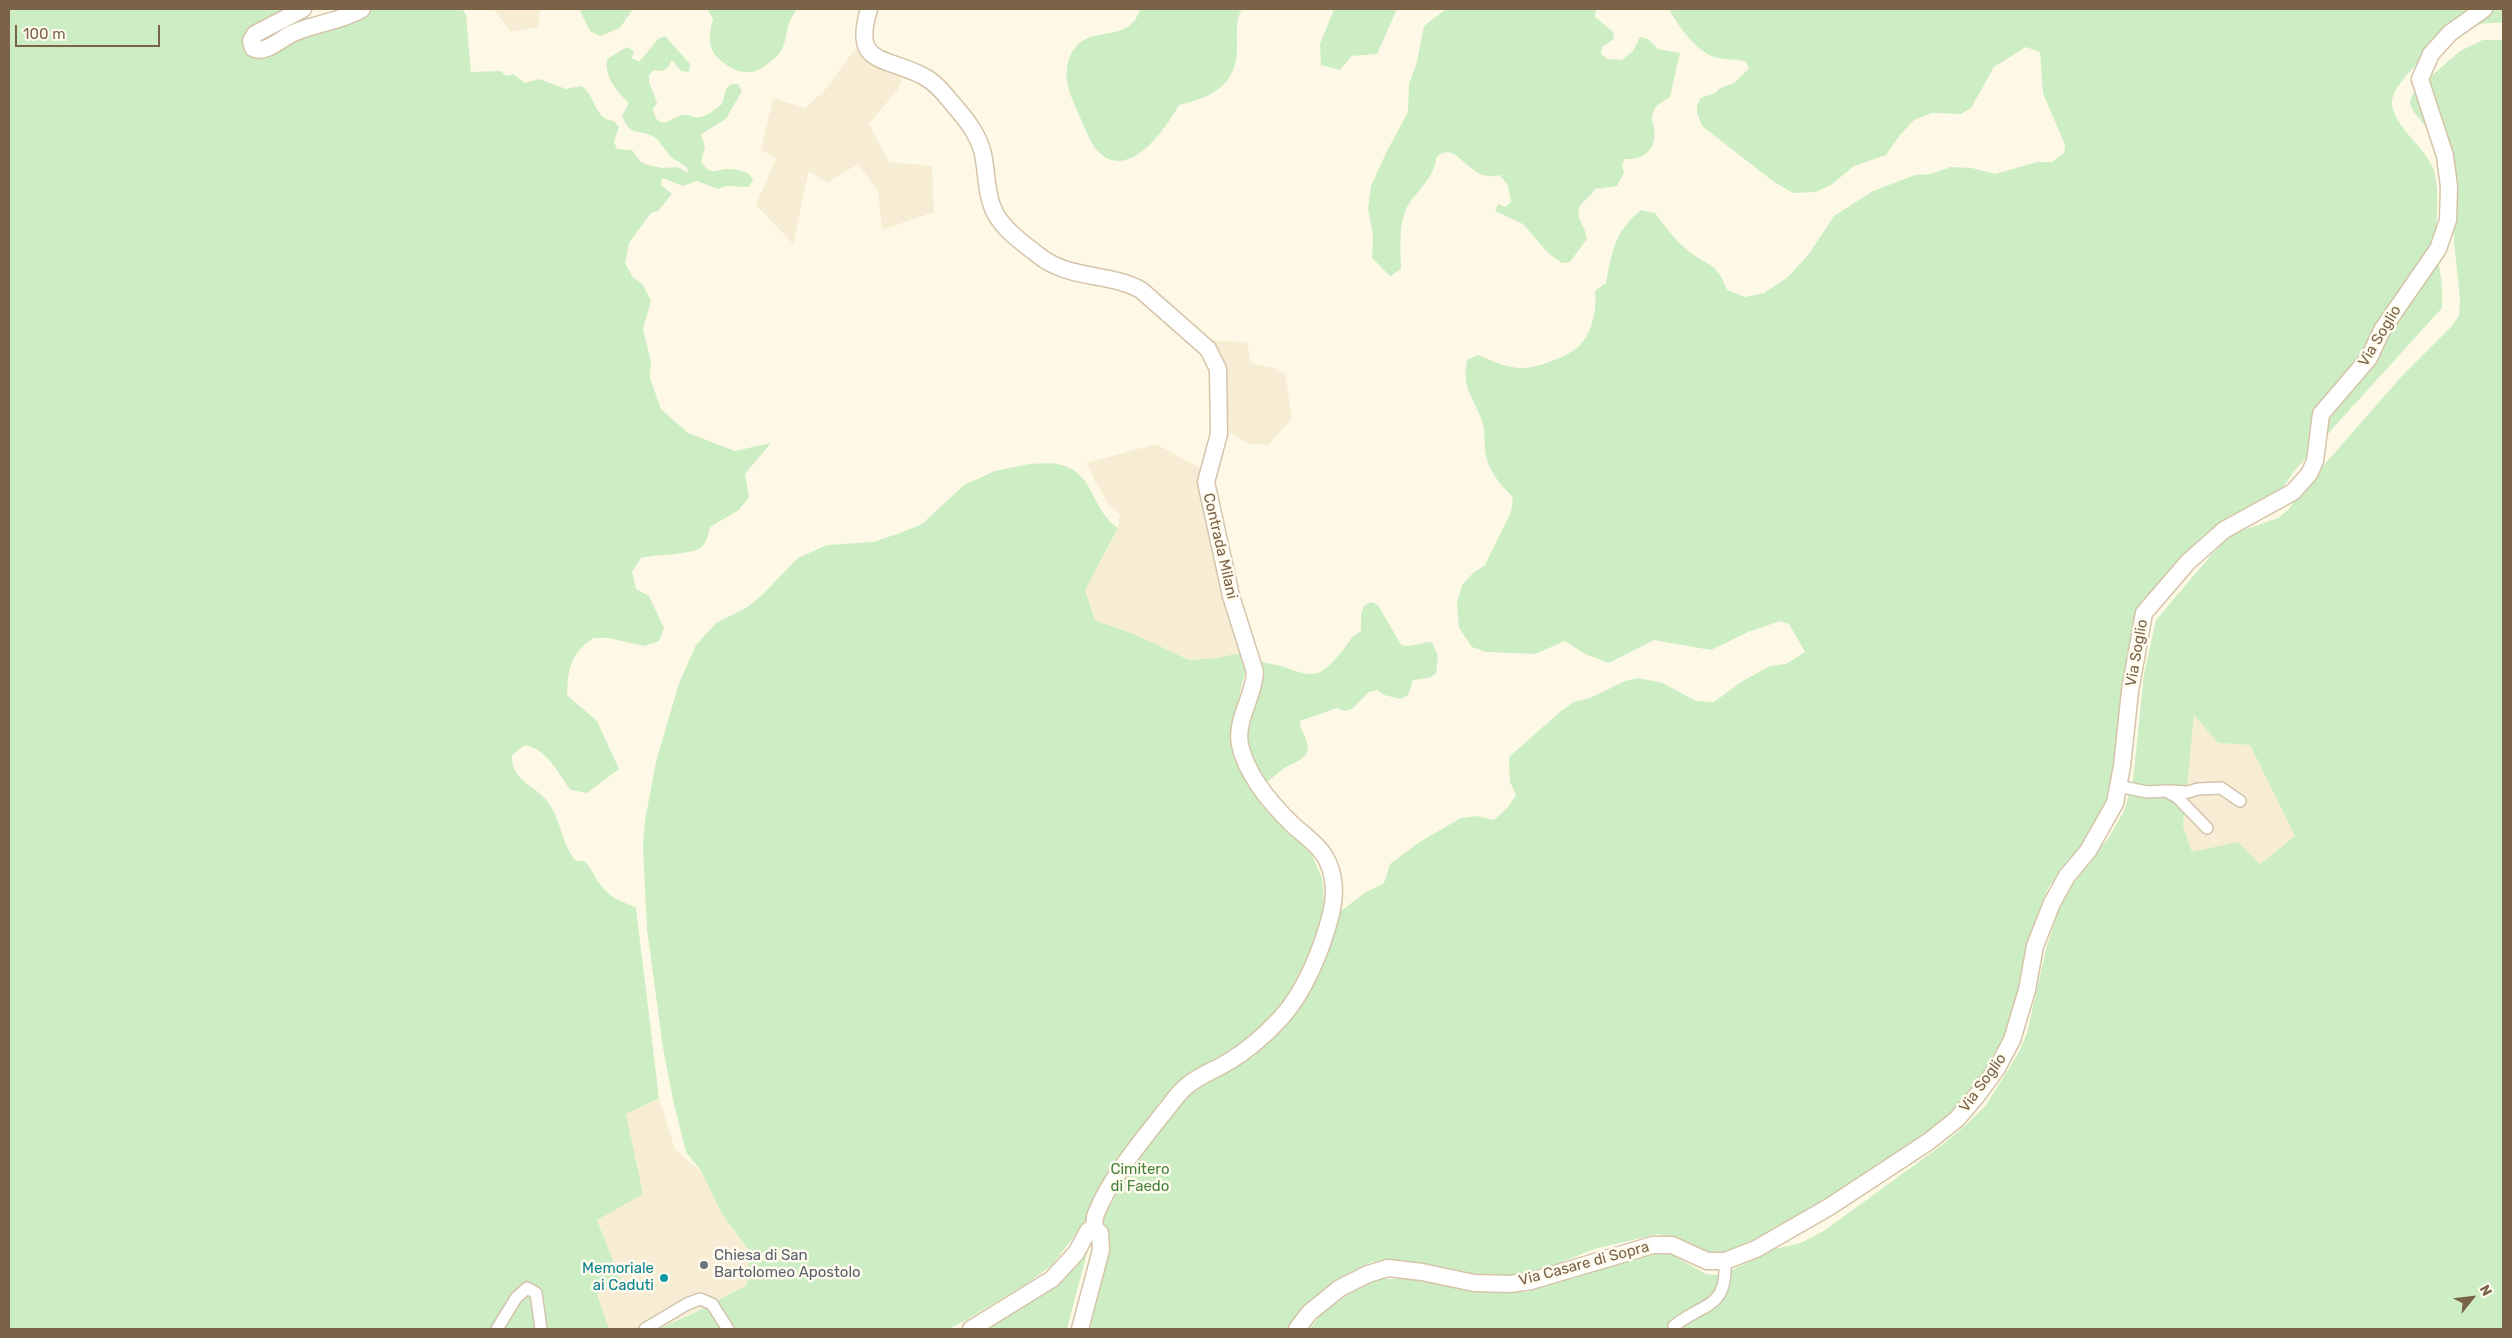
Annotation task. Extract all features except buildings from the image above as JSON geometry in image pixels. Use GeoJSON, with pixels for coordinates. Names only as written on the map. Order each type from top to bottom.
{"type":"FeatureCollection","features":[{"type":"Feature","properties":{"kind":"street"},"geometry":{"type":"LineString","coordinates":[[303,9],[255,34],[251,41],[253,48],[264,50],[294,33],[345,18],[362,9]]}},
{"type":"Feature","properties":{"kind":"street","name":"Contrada Milani"},"geometry":{"type":"LineString","coordinates":[[869,9],[863,33],[864,43],[870,52],[879,59],[915,72],[930,80],[967,120],[981,147],[989,195],[995,213],[1004,226],[1055,267],[1130,285],[1141,290],[1201,342],[1214,358],[1219,375],[1219,434],[1206,482],[1230,596],[1253,660],[1254,683],[1241,723],[1242,750],[1264,794],[1325,857],[1333,883],[1330,918],[1316,956],[1290,1006],[1281,1018],[1242,1053],[1182,1090],[1133,1152],[1111,1186],[1095,1216],[1094,1228]]}},
{"type":"Feature","properties":{"kind":"street","name":"Via Soglio"},"geometry":{"type":"LineString","coordinates":[[1791,1228],[1830,1208],[1928,1142],[1957,1119],[1979,1094],[1997,1068],[2012,1040],[2027,990],[2035,946],[2052,903],[2067,876],[2088,851],[2114,803],[2122,766],[2130,691],[2144,613],[2188,562],[2224,530],[2292,492],[2309,474],[2315,461],[2321,414],[2369,358],[2382,330],[2438,249],[2448,220],[2449,187],[2445,156],[2420,79],[2431,54],[2450,33],[2484,9]]}},
{"type":"Feature","properties":{"kind":"street"},"geometry":{"type":"LineString","coordinates":[[2118,786],[2147,792],[2188,792],[2198,789],[2221,788],[2240,801]]}},
{"type":"Feature","properties":{"kind":"street"},"geometry":{"type":"LineString","coordinates":[[2166,791],[2177,797],[2207,828]]}},
{"type":"Feature","properties":{"kind":"street"},"geometry":{"type":"LineString","coordinates":[[971,1329],[1052,1279],[1076,1253],[1086,1234],[1094,1228],[1100,1233],[1101,1250],[1080,1329]]}},
{"type":"Feature","properties":{"kind":"street","name":"Via Casare di Sopra"},"geometry":{"type":"LineString","coordinates":[[1298,1329],[1309,1313],[1340,1288],[1368,1274],[1388,1268],[1422,1272],[1474,1282],[1510,1284],[1531,1281],[1653,1245],[1672,1245],[1707,1261],[1725,1261],[1756,1249],[1791,1228]]}},
{"type":"Feature","properties":{"kind":"street"},"geometry":{"type":"LineString","coordinates":[[1674,1326],[1717,1300],[1723,1292],[1726,1279],[1725,1261]]}},
{"type":"Feature","properties":{"kind":"street"},"geometry":{"type":"LineString","coordinates":[[497,1329],[516,1298],[527,1288],[536,1293],[541,1329]]}},
{"type":"Feature","properties":{"kind":"street"},"geometry":{"type":"LineString","coordinates":[[644,1329],[687,1304],[700,1299],[712,1304],[728,1329]]}},
{"type":"Feature","properties":{"kind":"shaded area"},"geometry":{"type":"Polygon","coordinates":[[[493,9],[540,9],[538,27],[511,32],[493,9]]]}},
{"type":"Feature","properties":{"kind":"shaded area"},"geometry":{"type":"Polygon","coordinates":[[[858,45],[871,64],[885,71],[903,76],[898,89],[869,124],[889,162],[932,166],[934,212],[882,230],[878,191],[858,164],[827,183],[809,171],[793,244],[756,205],[776,158],[761,150],[773,98],[805,108],[824,91],[858,45]]]}},
{"type":"Feature","properties":{"kind":"shaded area"},"geometry":{"type":"Polygon","coordinates":[[[1208,340],[1247,342],[1251,363],[1275,368],[1279,372],[1285,373],[1292,418],[1269,445],[1249,444],[1228,431],[1208,340]]]}},
{"type":"Feature","properties":{"kind":"shaded area"},"geometry":{"type":"Polygon","coordinates":[[[1156,444],[1200,468],[1198,478],[1211,548],[1244,652],[1217,658],[1189,660],[1136,635],[1095,620],[1085,590],[1118,529],[1120,515],[1107,503],[1086,463],[1156,444]]]}},
{"type":"Feature","properties":{"kind":"shaded area"},"geometry":{"type":"Polygon","coordinates":[[[2193,714],[2218,743],[2250,745],[2295,836],[2260,864],[2238,842],[2192,853],[2183,826],[2193,714]]]}},
{"type":"Feature","properties":{"kind":"shaded area"},"geometry":{"type":"Polygon","coordinates":[[[659,1098],[675,1149],[701,1172],[721,1212],[749,1251],[747,1285],[659,1329],[609,1329],[597,1294],[621,1284],[597,1219],[643,1194],[626,1114],[659,1098]]]}},
{"type":"Feature","properties":{"kind":"green space"},"geometry":{"type":"Polygon","coordinates":[[[9,9],[285,9],[263,19],[245,35],[253,56],[366,9],[462,9],[466,15],[471,72],[501,71],[506,76],[513,74],[525,83],[539,79],[566,89],[581,86],[590,95],[599,112],[607,120],[614,121],[619,127],[614,142],[617,149],[632,150],[641,162],[648,165],[662,168],[677,167],[689,173],[684,165],[670,156],[655,137],[631,130],[625,123],[622,116],[629,103],[616,89],[609,77],[607,59],[627,47],[634,51],[632,58],[639,62],[658,39],[665,36],[690,64],[689,72],[681,71],[672,60],[668,67],[662,71],[654,70],[649,75],[649,82],[657,103],[653,109],[655,116],[661,122],[683,115],[698,118],[709,114],[722,104],[726,89],[731,84],[738,84],[742,91],[726,119],[701,134],[705,147],[701,162],[711,171],[732,169],[749,174],[753,180],[749,187],[726,186],[718,189],[697,181],[683,186],[662,178],[661,185],[672,194],[658,211],[651,213],[629,243],[625,263],[632,276],[643,285],[651,301],[643,329],[651,362],[650,378],[661,409],[688,433],[735,451],[771,443],[745,474],[749,497],[739,510],[710,527],[707,539],[700,548],[689,552],[641,558],[632,572],[636,589],[649,596],[664,628],[659,641],[644,646],[608,638],[593,638],[575,656],[568,677],[567,695],[597,721],[619,769],[587,793],[571,790],[552,763],[533,748],[525,745],[512,755],[515,771],[519,777],[548,802],[571,855],[576,861],[584,861],[587,864],[602,887],[609,894],[636,908],[659,1098],[626,1114],[643,1194],[597,1220],[622,1284],[597,1294],[609,1329],[9,1329],[9,9]]]}},
{"type":"Feature","properties":{"kind":"green space"},"geometry":{"type":"Polygon","coordinates":[[[579,9],[633,9],[620,28],[600,36],[590,31],[579,9]]]}},
{"type":"Feature","properties":{"kind":"green space"},"geometry":{"type":"Polygon","coordinates":[[[707,9],[795,9],[796,11],[790,21],[779,54],[763,67],[750,72],[744,72],[725,64],[712,50],[710,40],[713,19],[707,9]]]}},
{"type":"Feature","properties":{"kind":"green space"},"geometry":{"type":"Polygon","coordinates":[[[1140,9],[1242,9],[1237,24],[1235,62],[1232,73],[1219,88],[1201,99],[1179,105],[1165,127],[1144,150],[1120,161],[1108,159],[1096,149],[1085,128],[1070,92],[1066,74],[1067,68],[1072,52],[1081,42],[1091,37],[1125,28],[1134,21],[1140,9]]]}},
{"type":"Feature","properties":{"kind":"green space"},"geometry":{"type":"Polygon","coordinates":[[[1334,9],[1397,9],[1377,54],[1352,56],[1340,70],[1321,65],[1320,44],[1334,9]]]}},
{"type":"Feature","properties":{"kind":"green space"},"geometry":{"type":"Polygon","coordinates":[[[1446,9],[1599,9],[1596,10],[1595,17],[1613,32],[1614,39],[1602,47],[1601,54],[1607,59],[1622,60],[1633,51],[1640,37],[1648,39],[1658,49],[1680,53],[1670,97],[1657,105],[1652,115],[1654,142],[1644,155],[1638,158],[1625,159],[1622,165],[1624,173],[1617,186],[1595,189],[1580,206],[1578,214],[1587,239],[1570,262],[1562,263],[1549,254],[1523,224],[1495,211],[1498,204],[1505,207],[1511,202],[1508,186],[1500,175],[1489,176],[1479,173],[1457,156],[1450,153],[1443,153],[1436,158],[1433,171],[1404,214],[1401,230],[1401,269],[1390,276],[1372,258],[1373,236],[1368,209],[1371,186],[1408,112],[1409,84],[1417,62],[1424,26],[1446,9]]]}},
{"type":"Feature","properties":{"kind":"green space","name":"Cimitero di Faedo"},"geometry":{"type":"Polygon","coordinates":[[[1669,9],[2503,9],[2503,23],[2480,24],[2466,28],[2446,40],[2409,73],[2394,95],[2392,105],[2399,122],[2429,160],[2435,176],[2437,185],[2437,244],[2442,308],[2295,470],[2276,498],[2259,507],[2230,516],[2217,525],[2199,542],[2147,602],[2107,805],[2095,827],[2048,888],[2030,941],[2010,1028],[1989,1069],[1955,1112],[1836,1199],[1722,1255],[1699,1252],[1677,1238],[1658,1234],[1594,1249],[1535,1273],[1509,1276],[1465,1273],[1409,1262],[1388,1260],[1372,1262],[1325,1289],[1309,1302],[1289,1329],[1085,1329],[1108,1242],[1101,1215],[1103,1202],[1182,1099],[1255,1052],[1276,1032],[1336,915],[1363,894],[1384,883],[1390,864],[1421,841],[1461,818],[1477,816],[1494,820],[1508,807],[1516,795],[1510,782],[1509,757],[1561,711],[1574,702],[1590,698],[1625,681],[1638,678],[1663,683],[1696,701],[1714,702],[1741,682],[1770,666],[1786,664],[1805,652],[1789,624],[1780,621],[1748,632],[1711,650],[1654,640],[1609,663],[1585,654],[1565,641],[1535,654],[1486,652],[1472,647],[1459,628],[1457,603],[1462,585],[1473,573],[1485,565],[1511,512],[1513,497],[1498,481],[1488,463],[1482,421],[1467,384],[1467,360],[1478,355],[1508,366],[1525,368],[1550,362],[1579,346],[1591,327],[1595,312],[1595,291],[1606,283],[1616,242],[1625,226],[1641,210],[1655,213],[1669,232],[1682,245],[1719,273],[1727,290],[1745,297],[1764,293],[1788,277],[1809,254],[1834,216],[1873,191],[1915,175],[1931,174],[1951,167],[1972,168],[1995,174],[2037,162],[2052,162],[2064,153],[2065,145],[2043,93],[2040,52],[2026,47],[1994,67],[1971,108],[1961,114],[1932,113],[1914,120],[1900,135],[1886,155],[1854,166],[1831,185],[1816,192],[1793,193],[1774,182],[1702,126],[1697,113],[1697,105],[1701,98],[1734,83],[1749,68],[1745,61],[1714,57],[1700,49],[1682,30],[1669,9]]]}},
{"type":"Feature","properties":{"kind":"green space"},"geometry":{"type":"Polygon","coordinates":[[[2483,40],[2503,40],[2503,1329],[1309,1329],[1321,1315],[1336,1303],[1364,1284],[1378,1279],[1407,1279],[1481,1292],[1527,1292],[1658,1251],[1670,1254],[1706,1274],[1715,1275],[1728,1272],[1775,1249],[1801,1243],[1825,1230],[1942,1145],[1986,1105],[2019,1052],[2027,1033],[2047,945],[2063,897],[2109,837],[2124,811],[2133,780],[2144,674],[2156,620],[2228,538],[2238,532],[2278,518],[2288,510],[2309,482],[2401,377],[2452,326],[2459,315],[2460,299],[2454,242],[2452,171],[2442,147],[2413,111],[2410,103],[2412,95],[2422,84],[2460,51],[2483,40]],[[2194,715],[2183,826],[2192,852],[2238,842],[2260,864],[2295,836],[2250,745],[2218,743],[2194,715]]]}},
{"type":"Feature","properties":{"kind":"green space"},"geometry":{"type":"Polygon","coordinates":[[[1029,464],[1053,464],[1072,469],[1087,483],[1102,511],[1118,528],[1085,590],[1095,620],[1136,635],[1189,660],[1217,658],[1244,652],[1246,669],[1234,716],[1233,753],[1237,765],[1262,806],[1312,855],[1322,878],[1324,900],[1320,921],[1309,955],[1281,1006],[1246,1040],[1176,1085],[1158,1106],[1131,1141],[1109,1175],[1083,1225],[1052,1265],[1028,1283],[949,1329],[735,1329],[716,1301],[747,1285],[749,1251],[721,1212],[701,1171],[686,1152],[663,1048],[647,929],[643,846],[645,820],[656,762],[679,683],[696,645],[716,623],[746,608],[760,597],[798,558],[827,545],[873,542],[900,533],[922,524],[964,485],[995,471],[1029,464]]]}},
{"type":"Feature","properties":{"kind":"green space"},"geometry":{"type":"Polygon","coordinates":[[[1371,602],[1378,605],[1401,645],[1409,646],[1432,642],[1438,656],[1436,674],[1429,678],[1413,680],[1408,695],[1401,699],[1384,695],[1377,690],[1369,692],[1352,709],[1345,711],[1337,708],[1300,721],[1307,743],[1307,753],[1265,783],[1256,766],[1246,737],[1246,710],[1255,661],[1277,665],[1305,674],[1321,671],[1361,631],[1361,614],[1364,606],[1371,602]]]}},
{"type":"Feature","properties":{"kind":"green space"},"geometry":{"type":"Polygon","coordinates":[[[1090,1242],[1067,1329],[985,1329],[1090,1242]]]}},
{"type":"Feature","properties":{"kind":"green space"},"geometry":{"type":"Polygon","coordinates":[[[706,1307],[721,1329],[659,1329],[706,1307]]]}},
{"type":"Feature","properties":{"kind":"place","name":"Chiesa di San Bartolomeo Apostolo"},"geometry":{"type":"Point","coordinates":[704,1265]}},
{"type":"Feature","properties":{"kind":"place","name":"Memoriale ai Caduti"},"geometry":{"type":"Point","coordinates":[664,1278]}}]}
